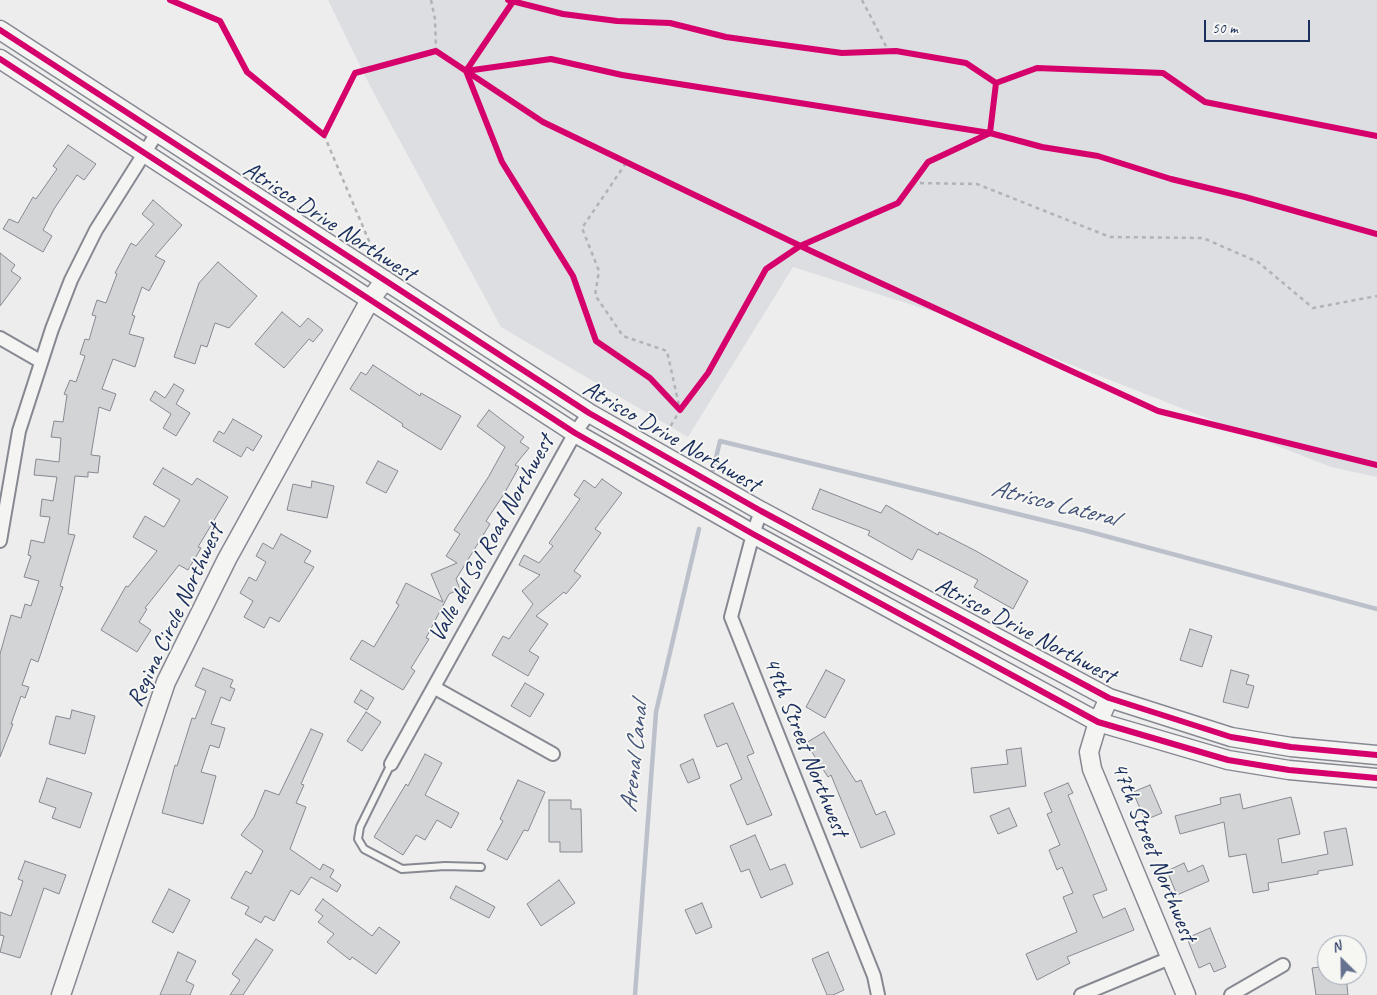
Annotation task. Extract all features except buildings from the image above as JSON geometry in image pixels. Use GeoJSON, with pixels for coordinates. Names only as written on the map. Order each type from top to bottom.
{"type":"FeatureCollection","features":[{"type":"Feature","properties":{"kind":"main road","name":"Atrisco Drive Northwest"},"geometry":{"type":"LineString","coordinates":[[0,30],[589,413],[761,511],[1109,698],[1231,737],[1292,747],[1377,755]]}},
{"type":"Feature","properties":{"kind":"main road","name":"Atrisco Drive Northwest"},"geometry":{"type":"LineString","coordinates":[[0,59],[575,433],[753,534],[1098,722],[1228,760],[1289,770],[1377,778]]}},
{"type":"Feature","properties":{"kind":"main road","name":"Regina Circle Northwest"},"geometry":{"type":"LineString","coordinates":[[65,994],[166,682],[226,559],[370,300],[384,280]]}},
{"type":"Feature","properties":{"kind":"main road","name":"47th Street Northwest"},"geometry":{"type":"LineString","coordinates":[[1109,698],[1098,722],[1089,752],[1092,769],[1186,995]]}},
{"type":"Feature","properties":{"kind":"street"},"geometry":{"type":"LineString","coordinates":[[0,541],[19,431],[40,361],[71,280],[96,230],[157,133]]}},
{"type":"Feature","properties":{"kind":"street"},"geometry":{"type":"LineString","coordinates":[[0,338],[40,361]]}},
{"type":"Feature","properties":{"kind":"street","name":"Valle del Sol Road Northwest"},"geometry":{"type":"LineString","coordinates":[[391,764],[575,433],[589,413]]}},
{"type":"Feature","properties":{"kind":"street","name":"49th Street Northwest"},"geometry":{"type":"LineString","coordinates":[[761,511],[731,616],[874,976],[878,995]]}},
{"type":"Feature","properties":{"kind":"street"},"geometry":{"type":"LineString","coordinates":[[434,688],[553,754]]}},
{"type":"Feature","properties":{"kind":"street"},"geometry":{"type":"LineString","coordinates":[[1081,995],[1170,958]]}},
{"type":"Feature","properties":{"kind":"street"},"geometry":{"type":"LineString","coordinates":[[1231,995],[1283,965]]}},
{"type":"Feature","properties":{"kind":"lane"},"geometry":{"type":"LineString","coordinates":[[391,764],[360,826],[358,839],[364,849],[402,869],[445,866],[480,867]]}},
{"type":"Feature","properties":{"kind":"path"},"geometry":{"type":"LineString","coordinates":[[170,0],[220,22],[247,72],[324,135],[366,231],[384,280]]}},
{"type":"Feature","properties":{"kind":"path"},"geometry":{"type":"LineString","coordinates":[[431,0],[435,19],[436,51]]}},
{"type":"Feature","properties":{"kind":"path"},"geometry":{"type":"LineString","coordinates":[[508,0],[563,14],[617,21],[670,23],[726,37],[842,53],[889,52],[966,63],[996,83]]}},
{"type":"Feature","properties":{"kind":"path"},"geometry":{"type":"LineString","coordinates":[[862,0],[889,52]]}},
{"type":"Feature","properties":{"kind":"path"},"geometry":{"type":"LineString","coordinates":[[466,71],[513,1]]}},
{"type":"Feature","properties":{"kind":"path"},"geometry":{"type":"LineString","coordinates":[[324,135],[355,73],[436,51],[544,122],[800,246],[1158,411],[1377,465]]}},
{"type":"Feature","properties":{"kind":"path"},"geometry":{"type":"LineString","coordinates":[[466,71],[551,59],[622,75],[990,133],[1042,147],[1098,156],[1171,179],[1245,196],[1377,234]]}},
{"type":"Feature","properties":{"kind":"path"},"geometry":{"type":"LineString","coordinates":[[996,83],[1037,68],[1163,73],[1205,102],[1377,136]]}},
{"type":"Feature","properties":{"kind":"path"},"geometry":{"type":"LineString","coordinates":[[466,71],[502,162],[573,276],[596,341],[650,378],[680,410]]}},
{"type":"Feature","properties":{"kind":"path"},"geometry":{"type":"LineString","coordinates":[[990,133],[996,83]]}},
{"type":"Feature","properties":{"kind":"path"},"geometry":{"type":"LineString","coordinates":[[661,442],[680,410],[708,373],[766,268],[800,246],[898,203],[928,162],[990,133]]}},
{"type":"Feature","properties":{"kind":"path"},"geometry":{"type":"LineString","coordinates":[[626,162],[582,228],[599,271],[595,295],[623,336],[667,351],[680,410]]}},
{"type":"Feature","properties":{"kind":"path"},"geometry":{"type":"LineString","coordinates":[[912,183],[977,184],[1110,238],[1203,238],[1258,262],[1313,308],[1377,296]]}},
{"type":"Feature","properties":{"kind":"shaded area"},"geometry":{"type":"Polygon","coordinates":[[[328,0],[1377,0],[1377,477],[1331,467],[950,317],[793,267],[688,437],[501,327],[370,86],[328,0]]]}},
{"type":"Feature","properties":{"kind":"waterway","name":"Atrisco Lateral"},"geometry":{"type":"LineString","coordinates":[[713,470],[720,441],[1083,530],[1377,609]]}},
{"type":"Feature","properties":{"kind":"waterway","name":"Arenal Canal"},"geometry":{"type":"LineString","coordinates":[[635,995],[656,712],[699,529]]}},
{"type":"Feature","properties":{"kind":"cycle path"},"geometry":{"type":"LineString","coordinates":[[170,0],[220,21],[247,72],[324,135],[355,73],[436,51],[543,122],[811,251],[1158,411],[1377,465]]}},
{"type":"Feature","properties":{"kind":"cycle path"},"geometry":{"type":"LineString","coordinates":[[466,71],[502,162],[573,276],[596,341],[650,378],[680,410],[708,373],[766,269],[800,246],[898,203],[928,162],[990,133],[996,83],[966,63],[896,51],[842,53],[776,44],[726,37],[670,23],[617,21],[563,14],[508,0]]}},
{"type":"Feature","properties":{"kind":"cycle path"},"geometry":{"type":"LineString","coordinates":[[466,71],[514,0]]}},
{"type":"Feature","properties":{"kind":"cycle path"},"geometry":{"type":"LineString","coordinates":[[0,30],[589,413],[761,511],[1109,698],[1231,737],[1291,747],[1377,755]]}},
{"type":"Feature","properties":{"kind":"cycle path"},"geometry":{"type":"LineString","coordinates":[[0,59],[575,433],[753,534],[1098,722],[1228,760],[1289,770],[1377,778]]}},
{"type":"Feature","properties":{"kind":"cycle path"},"geometry":{"type":"LineString","coordinates":[[466,71],[551,59],[622,75],[990,133],[1042,147],[1098,156],[1171,179],[1245,197],[1377,234]]}},
{"type":"Feature","properties":{"kind":"cycle path"},"geometry":{"type":"LineString","coordinates":[[996,83],[1037,68],[1163,73],[1205,102],[1377,136]]}}]}
